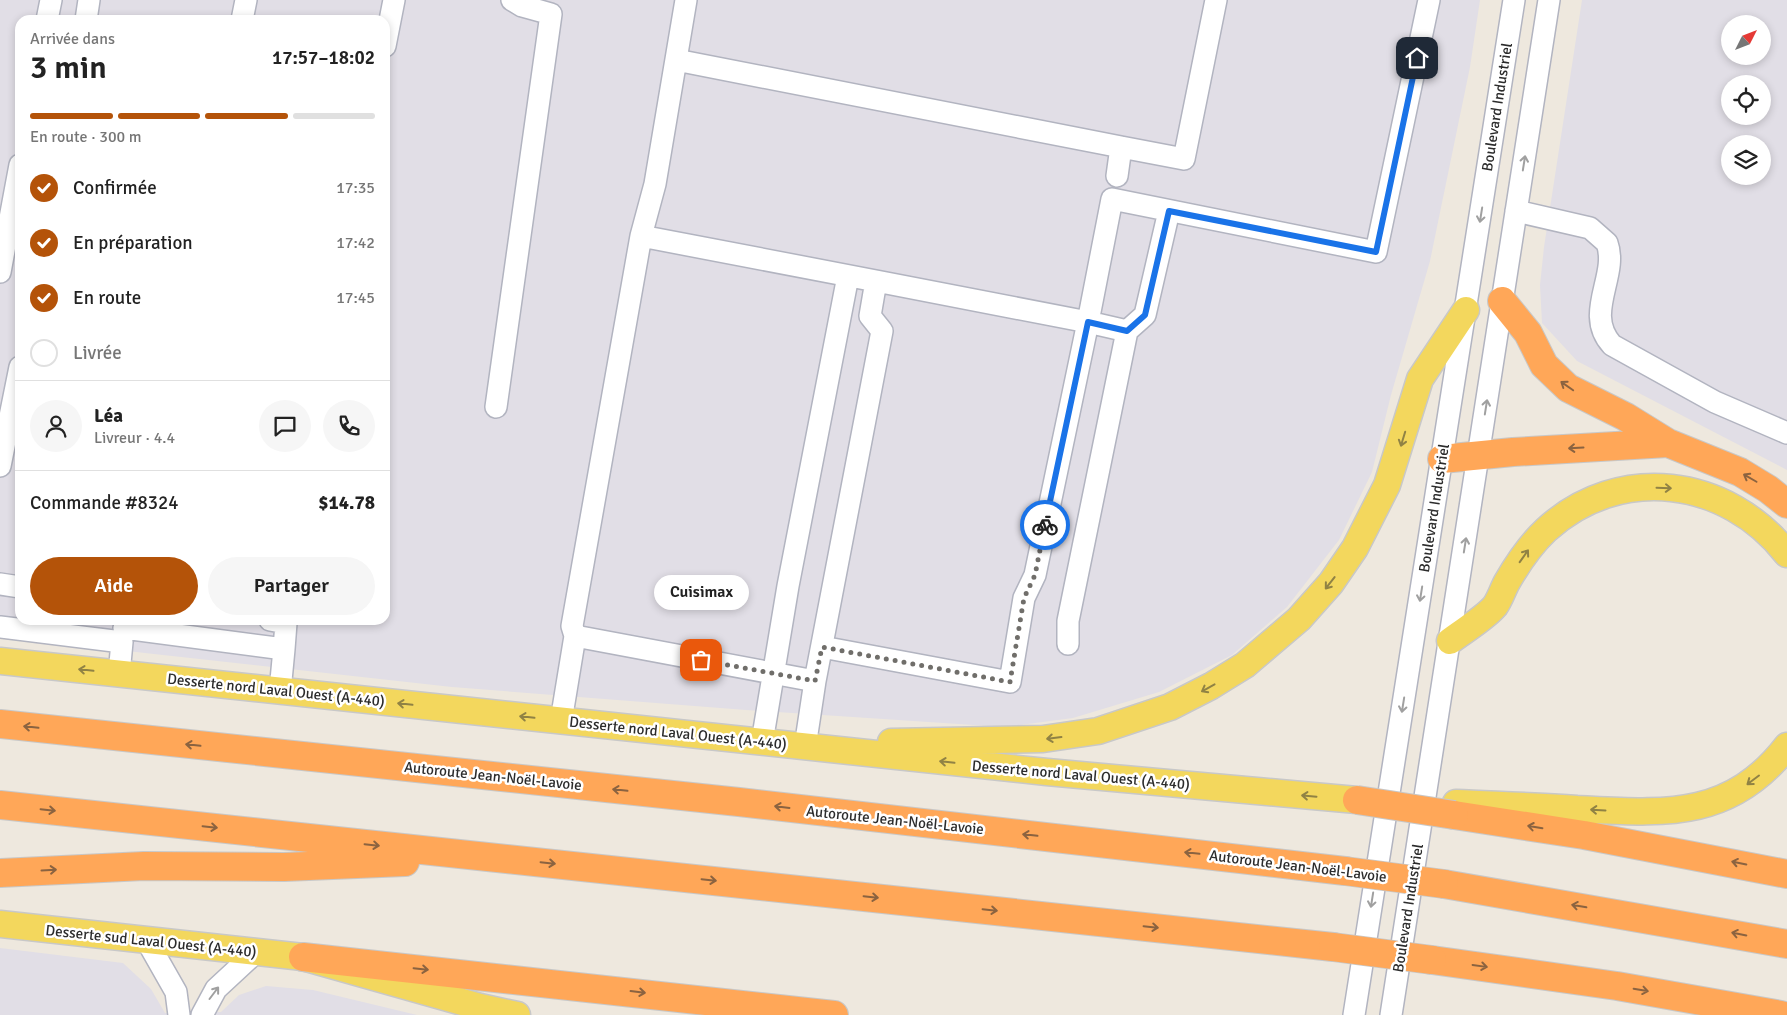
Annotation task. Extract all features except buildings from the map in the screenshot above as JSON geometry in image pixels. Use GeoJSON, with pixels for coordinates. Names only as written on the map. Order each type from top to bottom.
{"type":"FeatureCollection","features":[{"type":"Feature","properties":{"kind":"highway"},"geometry":{"type":"LineString","coordinates":[[1502,301],[1528,333],[1544,365],[1568,388],[1626,417],[1668,443],[1740,472],[1768,489],[1787,504]]}},
{"type":"Feature","properties":{"kind":"highway"},"geometry":{"type":"LineString","coordinates":[[1442,459],[1668,443]]}},
{"type":"Feature","properties":{"kind":"highway","name":"Autoroute Jean-Noël-Lavoie"},"geometry":{"type":"LineString","coordinates":[[0,724],[739,802],[1345,871],[1444,884],[1787,944]]}},
{"type":"Feature","properties":{"kind":"highway"},"geometry":{"type":"LineString","coordinates":[[1357,800],[1455,809],[1787,874]]}},
{"type":"Feature","properties":{"kind":"highway"},"geometry":{"type":"LineString","coordinates":[[0,805],[1333,947],[1570,979],[1780,1015]]}},
{"type":"Feature","properties":{"kind":"highway"},"geometry":{"type":"LineString","coordinates":[[0,873],[144,866],[284,867],[499,858]]}},
{"type":"Feature","properties":{"kind":"highway"},"geometry":{"type":"LineString","coordinates":[[303,957],[834,1015]]}},
{"type":"Feature","properties":{"kind":"main road"},"geometry":{"type":"LineString","coordinates":[[789,744],[1017,740],[1081,734],[1152,714],[1184,701],[1228,676],[1263,651],[1299,619],[1330,583],[1355,548],[1387,485],[1420,379],[1466,310]]}},
{"type":"Feature","properties":{"kind":"main road"},"geometry":{"type":"LineString","coordinates":[[1450,641],[1495,606],[1520,562],[1545,531],[1580,506],[1618,491],[1659,487],[1704,494],[1731,505],[1756,522],[1787,554]]}},
{"type":"Feature","properties":{"kind":"main road","name":"Desserte nord Laval Ouest (A-440)"},"geometry":{"type":"LineString","coordinates":[[0,661],[1047,772],[1357,800]]}},
{"type":"Feature","properties":{"kind":"main road"},"geometry":{"type":"LineString","coordinates":[[1455,809],[1650,813],[1684,810],[1714,802],[1743,787],[1770,766],[1787,746]]}},
{"type":"Feature","properties":{"kind":"main road","name":"Desserte sud Laval Ouest (A-440)"},"geometry":{"type":"LineString","coordinates":[[0,924],[303,957],[516,1015]]}},
{"type":"Feature","properties":{"kind":"street"},"geometry":{"type":"LineString","coordinates":[[48,15],[51,0]]}},
{"type":"Feature","properties":{"kind":"street"},"geometry":{"type":"LineString","coordinates":[[87,15],[89,0]]}},
{"type":"Feature","properties":{"kind":"street"},"geometry":{"type":"LineString","coordinates":[[243,15],[246,0]]}},
{"type":"Feature","properties":{"kind":"street"},"geometry":{"type":"LineString","coordinates":[[390,20],[394,0]]}},
{"type":"Feature","properties":{"kind":"street"},"geometry":{"type":"LineString","coordinates":[[496,407],[551,14],[522,6],[512,0]]}},
{"type":"Feature","properties":{"kind":"street"},"geometry":{"type":"LineString","coordinates":[[561,721],[575,636],[572,626],[641,236],[655,184],[686,0]]}},
{"type":"Feature","properties":{"kind":"street"},"geometry":{"type":"LineString","coordinates":[[676,60],[1184,160],[1216,0]]}},
{"type":"Feature","properties":{"kind":"street"},"geometry":{"type":"LineString","coordinates":[[822,647],[1010,682],[1024,598],[1035,575],[1112,199],[1376,252],[1430,0]]}},
{"type":"Feature","properties":{"kind":"street","name":"Boulevard Industriel"},"geometry":{"type":"LineString","coordinates":[[1354,1015],[1514,0]]}},
{"type":"Feature","properties":{"kind":"street","name":"Boulevard Industriel"},"geometry":{"type":"LineString","coordinates":[[1392,1015],[1549,0]]}},
{"type":"Feature","properties":{"kind":"street"},"geometry":{"type":"LineString","coordinates":[[1117,176],[1121,147]]}},
{"type":"Feature","properties":{"kind":"street"},"geometry":{"type":"LineString","coordinates":[[0,272],[15,192]]}},
{"type":"Feature","properties":{"kind":"street"},"geometry":{"type":"LineString","coordinates":[[1068,644],[1068,621],[1127,331],[1145,315],[1169,211]]}},
{"type":"Feature","properties":{"kind":"street"},"geometry":{"type":"LineString","coordinates":[[1516,211],[1590,228],[1607,243],[1609,256],[1600,316],[1604,334],[1612,345],[1715,402],[1787,433]]}},
{"type":"Feature","properties":{"kind":"street"},"geometry":{"type":"LineString","coordinates":[[641,236],[1127,331]]}},
{"type":"Feature","properties":{"kind":"street"},"geometry":{"type":"LineString","coordinates":[[789,744],[773,673],[848,276]]}},
{"type":"Feature","properties":{"kind":"street"},"geometry":{"type":"LineString","coordinates":[[789,744],[815,681],[882,331],[870,316],[876,281]]}},
{"type":"Feature","properties":{"kind":"street"},"geometry":{"type":"LineString","coordinates":[[0,466],[15,392]]}},
{"type":"Feature","properties":{"kind":"street"},"geometry":{"type":"LineString","coordinates":[[0,584],[15,586]]}},
{"type":"Feature","properties":{"kind":"street"},"geometry":{"type":"LineString","coordinates":[[280,691],[284,649],[282,625]]}},
{"type":"Feature","properties":{"kind":"street"},"geometry":{"type":"LineString","coordinates":[[0,627],[124,630],[284,649]]}},
{"type":"Feature","properties":{"kind":"street"},"geometry":{"type":"LineString","coordinates":[[119,674],[124,630]]}},
{"type":"Feature","properties":{"kind":"street"},"geometry":{"type":"LineString","coordinates":[[575,636],[815,681]]}},
{"type":"Feature","properties":{"kind":"street"},"geometry":{"type":"LineString","coordinates":[[147,941],[176,992],[179,1015]]}},
{"type":"Feature","properties":{"kind":"street"},"geometry":{"type":"LineString","coordinates":[[202,1015],[216,990],[256,952]]}},
{"type":"Feature","properties":{"kind":"shaded area"},"geometry":{"type":"Polygon","coordinates":[[[0,0],[1480,0],[1470,67],[1430,261],[1391,395],[1372,472],[1339,540],[1287,607],[1232,655],[1159,692],[1073,718],[1004,727],[746,710],[452,687],[0,637],[0,0]]]}},
{"type":"Feature","properties":{"kind":"shaded area"},"geometry":{"type":"Polygon","coordinates":[[[1582,0],[1787,0],[1787,470],[1577,361],[1542,323],[1540,285],[1544,247],[1582,0]]]}},
{"type":"Feature","properties":{"kind":"shaded area"},"geometry":{"type":"Polygon","coordinates":[[[0,948],[123,963],[151,989],[165,1013],[221,1012],[239,995],[266,986],[313,990],[417,1015],[0,1015],[0,948]]]}},
{"type":"Feature","properties":{"kind":"way so far"},"geometry":{"type":"LineString","coordinates":[[701,660],[815,681],[822,647],[1010,682],[1024,598],[1035,575],[1045,525]]}},
{"type":"Feature","properties":{"kind":"place","name":"Cuisimax"},"geometry":{"type":"Point","coordinates":[701,660]}},
{"type":"Feature","properties":{"kind":"route"},"geometry":{"type":"LineString","coordinates":[[1045,525],[1088,322],[1127,331],[1145,315],[1169,211],[1376,252],[1417,58]]}}]}
